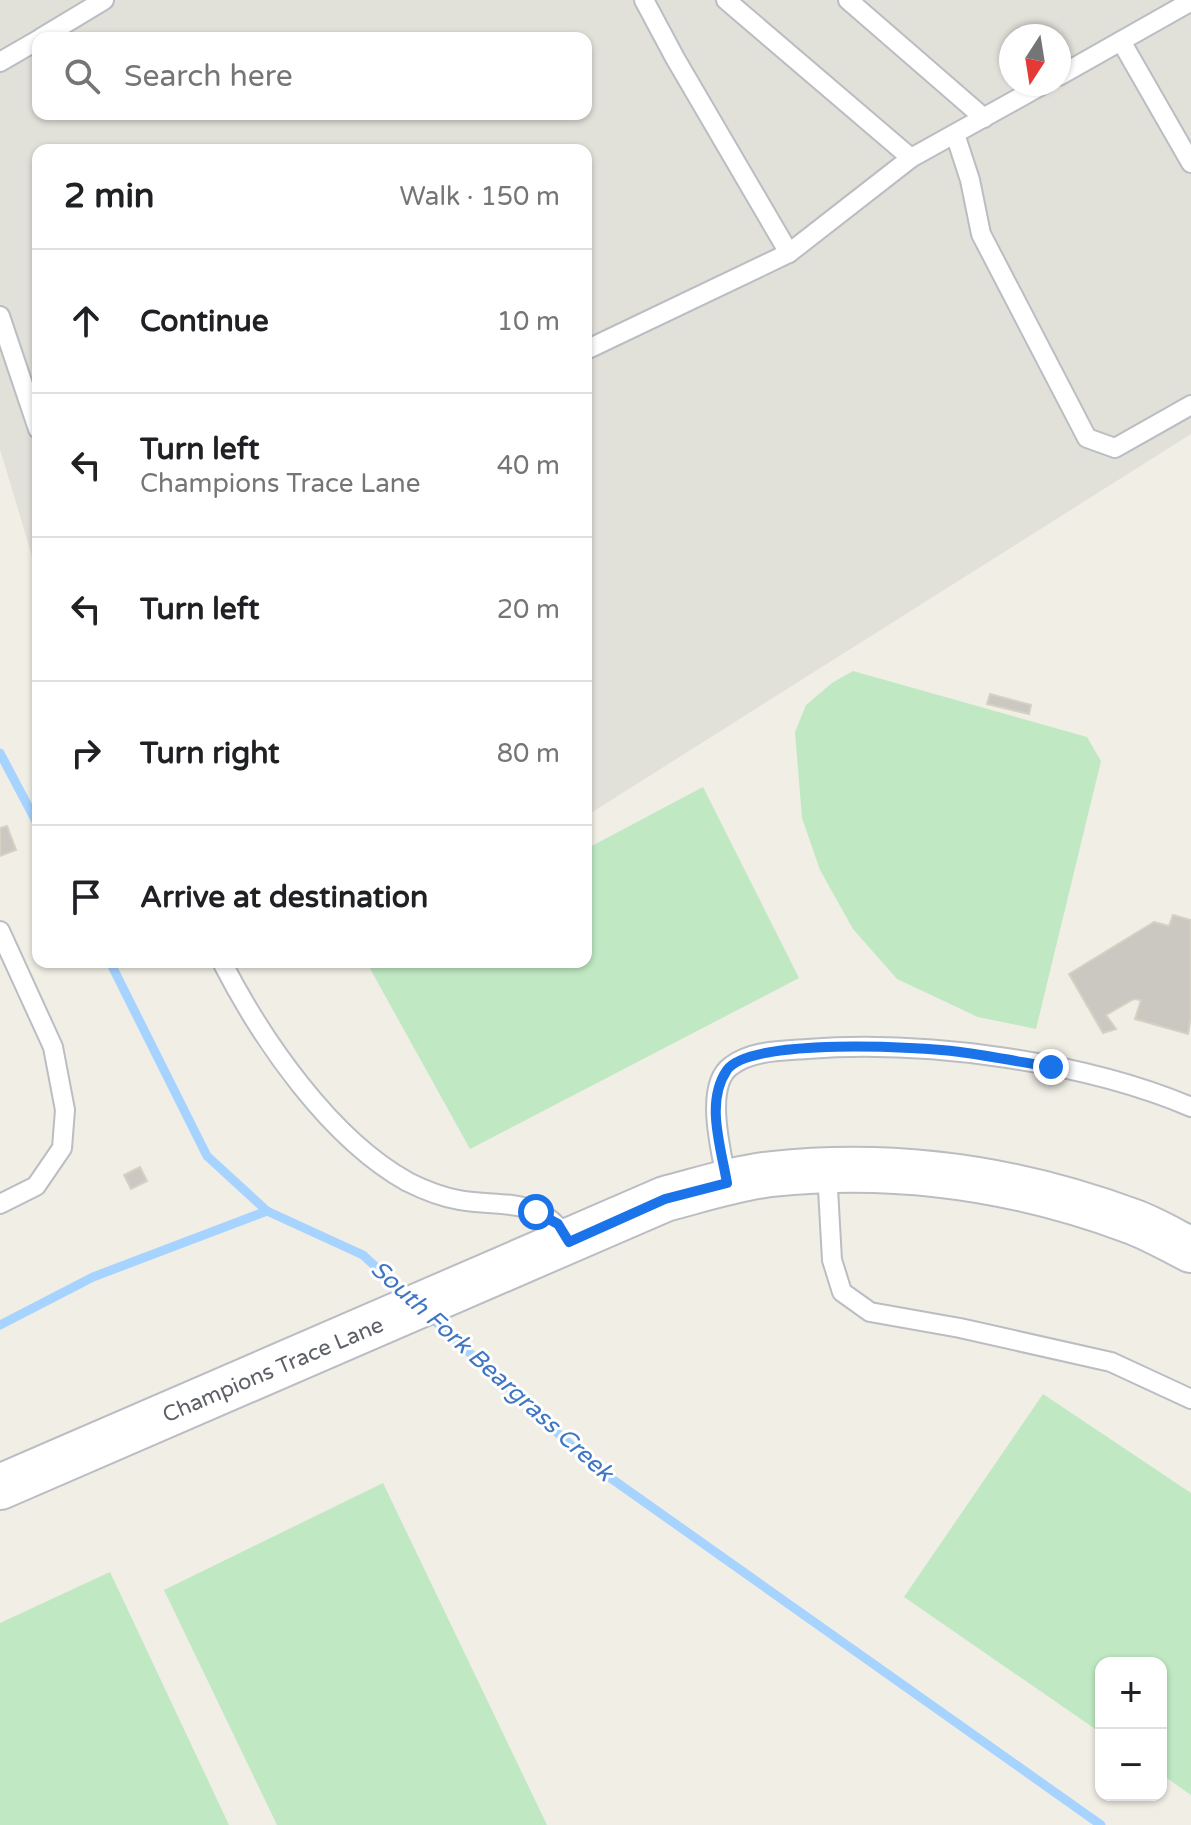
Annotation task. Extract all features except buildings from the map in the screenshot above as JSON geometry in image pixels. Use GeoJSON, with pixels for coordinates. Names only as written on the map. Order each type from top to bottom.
{"type":"FeatureCollection","features":[{"type":"Feature","properties":{"kind":"street","name":"Champions Trace Lane"},"geometry":{"type":"LineString","coordinates":[[0,1487],[665,1199],[770,1174],[885,1169],[981,1179],[1133,1221],[1191,1250]]}},
{"type":"Feature","properties":{"kind":"lane"},"geometry":{"type":"LineString","coordinates":[[51,32],[104,0]]}},
{"type":"Feature","properties":{"kind":"lane"},"geometry":{"type":"LineString","coordinates":[[644,0],[789,253]]}},
{"type":"Feature","properties":{"kind":"lane"},"geometry":{"type":"LineString","coordinates":[[726,0],[911,158]]}},
{"type":"Feature","properties":{"kind":"lane"},"geometry":{"type":"LineString","coordinates":[[848,0],[984,118]]}},
{"type":"Feature","properties":{"kind":"lane"},"geometry":{"type":"LineString","coordinates":[[1071,69],[1188,1]]}},
{"type":"Feature","properties":{"kind":"lane"},"geometry":{"type":"LineString","coordinates":[[1121,41],[1191,163]]}},
{"type":"Feature","properties":{"kind":"lane"},"geometry":{"type":"LineString","coordinates":[[0,62],[32,43]]}},
{"type":"Feature","properties":{"kind":"lane"},"geometry":{"type":"LineString","coordinates":[[592,347],[789,253],[911,158],[1023,96]]}},
{"type":"Feature","properties":{"kind":"lane"},"geometry":{"type":"LineString","coordinates":[[955,134],[970,180],[981,234],[1087,438],[1115,448],[1191,405]]}},
{"type":"Feature","properties":{"kind":"lane"},"geometry":{"type":"LineString","coordinates":[[0,316],[32,411]]}},
{"type":"Feature","properties":{"kind":"lane"},"geometry":{"type":"LineString","coordinates":[[0,931],[53,1047],[65,1110],[62,1148],[36,1186],[0,1204]]}},
{"type":"Feature","properties":{"kind":"lane"},"geometry":{"type":"LineString","coordinates":[[225,968],[245,1007],[318,1104],[355,1145],[408,1182],[434,1193],[459,1200],[507,1202],[536,1212],[558,1224],[569,1242]]}},
{"type":"Feature","properties":{"kind":"lane"},"geometry":{"type":"LineString","coordinates":[[727,1183],[717,1121],[717,1089],[729,1066],[762,1052],[857,1045],[958,1052],[1051,1067],[1149,1089],[1191,1107]]}},
{"type":"Feature","properties":{"kind":"lane"},"geometry":{"type":"LineString","coordinates":[[827,1171],[832,1260],[842,1292],[870,1312],[960,1328],[1111,1362],[1191,1399]]}},
{"type":"Feature","properties":{"kind":"shaded area"},"geometry":{"type":"Polygon","coordinates":[[[0,0],[1191,0],[1191,434],[592,812],[592,144],[32,144],[32,556],[0,449],[0,0]]]}},
{"type":"Feature","properties":{"kind":"green space"},"geometry":{"type":"Polygon","coordinates":[[[853,671],[1087,737],[1101,761],[1036,1029],[978,1017],[897,979],[853,929],[820,870],[802,818],[795,732],[806,705],[832,683],[853,671]]]}},
{"type":"Feature","properties":{"kind":"green space"},"geometry":{"type":"Polygon","coordinates":[[[703,787],[799,978],[470,1149],[370,968],[592,968],[592,846],[703,787]]]}},
{"type":"Feature","properties":{"kind":"green space"},"geometry":{"type":"Polygon","coordinates":[[[1043,1394],[1191,1493],[1191,1795],[1167,1778],[1167,1657],[1095,1657],[1095,1729],[904,1597],[1043,1394]]]}},
{"type":"Feature","properties":{"kind":"green space"},"geometry":{"type":"Polygon","coordinates":[[[383,1483],[547,1825],[277,1825],[164,1590],[383,1483]]]}},
{"type":"Feature","properties":{"kind":"green space"},"geometry":{"type":"Polygon","coordinates":[[[110,1572],[229,1825],[0,1825],[0,1623],[110,1572]]]}},
{"type":"Feature","properties":{"kind":"waterway"},"geometry":{"type":"LineString","coordinates":[[0,753],[32,814]]}},
{"type":"Feature","properties":{"kind":"waterway"},"geometry":{"type":"LineString","coordinates":[[113,968],[207,1156],[267,1211]]}},
{"type":"Feature","properties":{"kind":"waterway","name":"South Fork Beargrass Creek"},"geometry":{"type":"LineString","coordinates":[[0,1325],[93,1277],[267,1211],[363,1255],[407,1296]]}},
{"type":"Feature","properties":{"kind":"waterway","name":"South Fork Beargrass Creek"},"geometry":{"type":"LineString","coordinates":[[427,1314],[595,1467],[1101,1825]]}},
{"type":"Feature","properties":{"kind":"route"},"geometry":{"type":"LineString","coordinates":[[536,1212],[558,1224],[569,1242],[665,1199],[727,1183],[717,1121],[717,1089],[729,1066],[762,1052],[857,1045],[958,1052],[1051,1067]]}}]}
